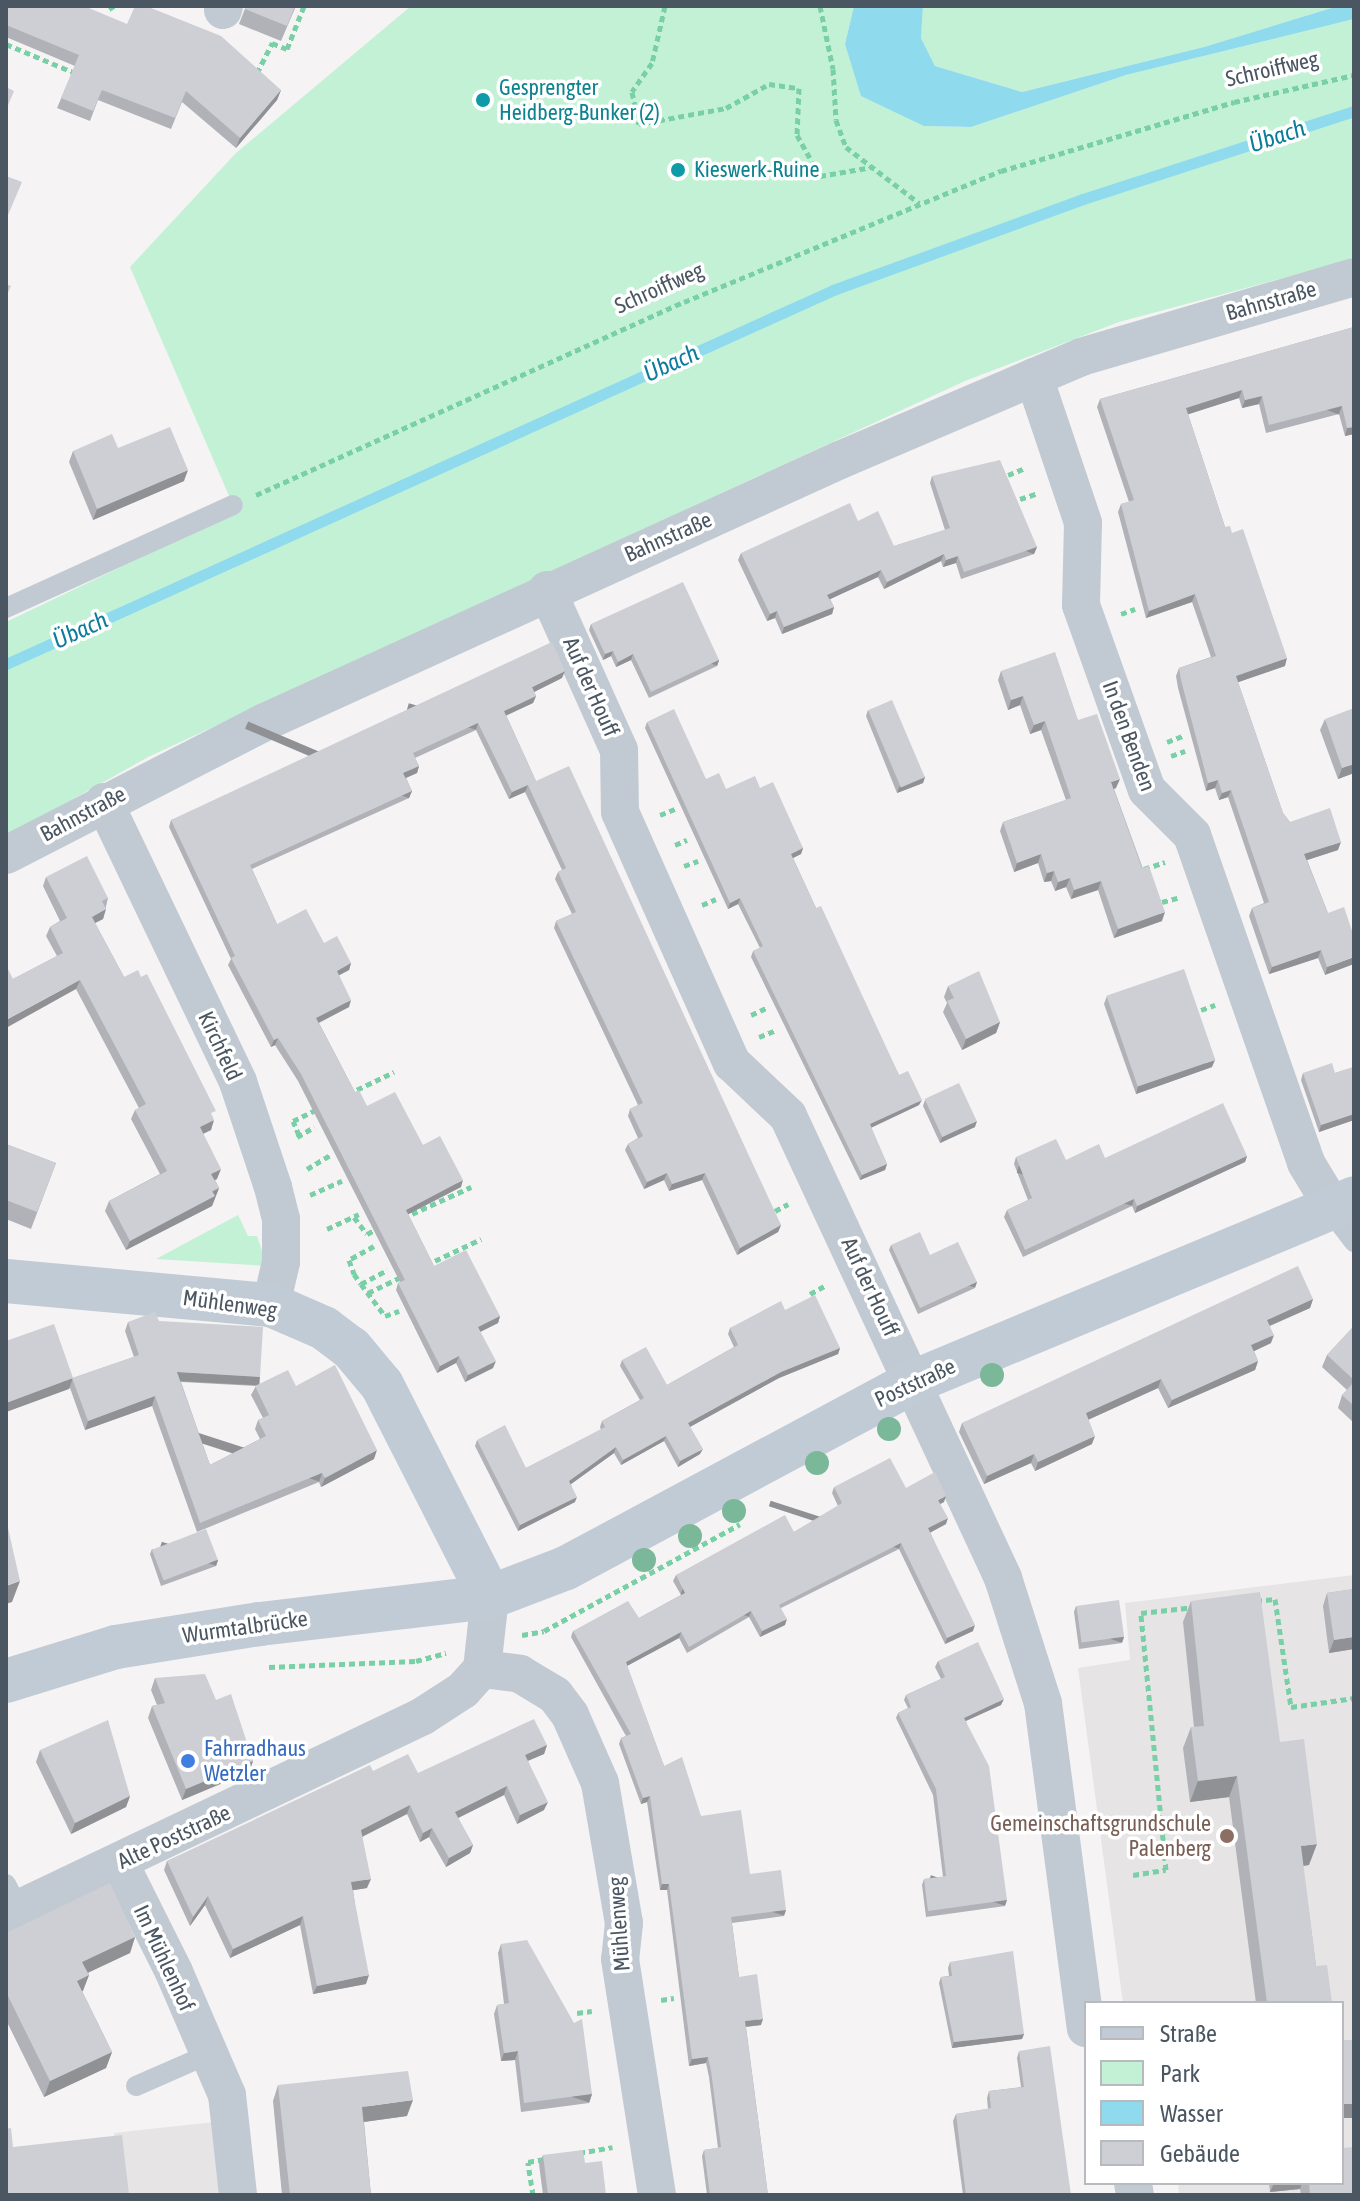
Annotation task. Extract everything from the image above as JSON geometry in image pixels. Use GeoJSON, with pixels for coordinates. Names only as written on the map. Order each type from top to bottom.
{"type":"FeatureCollection","features":[{"type":"Feature","properties":{"kind":"main road","name":"Poststraße"},"geometry":{"type":"LineString","coordinates":[[490,1597],[566,1568],[913,1382],[1342,1214]]}},
{"type":"Feature","properties":{"kind":"main road","name":"Mühlenweg"},"geometry":{"type":"LineString","coordinates":[[6,1281],[271,1305],[317,1324],[351,1348],[382,1385],[490,1597]]}},
{"type":"Feature","properties":{"kind":"main road","name":"Wurmtalbrücke"},"geometry":{"type":"LineString","coordinates":[[6,1681],[116,1647],[260,1624],[490,1597]]}},
{"type":"Feature","properties":{"kind":"street","name":"Bahnstraße"},"geometry":{"type":"LineString","coordinates":[[6,855],[104,802],[547,590],[1034,377],[1081,357],[1354,277]]}},
{"type":"Feature","properties":{"kind":"street","name":"In den Benden"},"geometry":{"type":"LineString","coordinates":[[1034,377],[1083,523],[1081,605],[1147,790],[1192,835],[1306,1163],[1342,1214]]}},
{"type":"Feature","properties":{"kind":"street","name":"Auf der Houff"},"geometry":{"type":"LineString","coordinates":[[547,590],[619,750],[620,812],[732,1063],[788,1116],[1003,1578],[1043,1703],[1084,2013]]}},
{"type":"Feature","properties":{"kind":"street","name":"Kirchfeld"},"geometry":{"type":"LineString","coordinates":[[104,802],[238,1082],[273,1187],[281,1219],[281,1262],[271,1305]]}},
{"type":"Feature","properties":{"kind":"street"},"geometry":{"type":"LineString","coordinates":[[482,1669],[490,1597]]}},
{"type":"Feature","properties":{"kind":"street","name":"Alte Poststraße"},"geometry":{"type":"LineString","coordinates":[[10,1903],[119,1862],[354,1753],[436,1707],[482,1669]]}},
{"type":"Feature","properties":{"kind":"street","name":"Mühlenweg"},"geometry":{"type":"LineString","coordinates":[[482,1669],[520,1674],[555,1695],[600,1783],[624,1923],[620,1959],[657,2195]]}},
{"type":"Feature","properties":{"kind":"street","name":"Im Mühlenhof"},"geometry":{"type":"LineString","coordinates":[[119,1862],[174,1972],[207,2055],[227,2095],[238,2195]]}},
{"type":"Feature","properties":{"kind":"lane"},"geometry":{"type":"LineString","coordinates":[[6,608],[233,505]]}},
{"type":"Feature","properties":{"kind":"lane"},"geometry":{"type":"LineString","coordinates":[[136,2086],[207,2055]]}},
{"type":"Feature","properties":{"kind":"path"},"geometry":{"type":"LineString","coordinates":[[247,69],[259,74],[272,43],[287,49],[304,6]]}},
{"type":"Feature","properties":{"kind":"path"},"geometry":{"type":"LineString","coordinates":[[665,6],[652,63],[632,92],[639,124],[726,108],[769,84],[799,88],[797,135],[820,176],[872,167]]}},
{"type":"Feature","properties":{"kind":"path"},"geometry":{"type":"LineString","coordinates":[[820,6],[833,69],[836,120],[846,147],[920,203]]}},
{"type":"Feature","properties":{"kind":"path"},"geometry":{"type":"LineString","coordinates":[[6,44],[83,77]]}},
{"type":"Feature","properties":{"kind":"path","name":"Schroiffweg"},"geometry":{"type":"LineString","coordinates":[[233,505],[684,302],[1001,171],[1234,102],[1354,75]]}},
{"type":"Feature","properties":{"kind":"path"},"geometry":{"type":"LineString","coordinates":[[344,1096],[394,1072]]}},
{"type":"Feature","properties":{"kind":"path"},"geometry":{"type":"LineString","coordinates":[[299,1135],[293,1121],[331,1102]]}},
{"type":"Feature","properties":{"kind":"path"},"geometry":{"type":"LineString","coordinates":[[297,1175],[330,1155]]}},
{"type":"Feature","properties":{"kind":"path"},"geometry":{"type":"LineString","coordinates":[[309,1196],[342,1181]]}},
{"type":"Feature","properties":{"kind":"path"},"geometry":{"type":"LineString","coordinates":[[327,1229],[357,1216],[367,1234],[471,1187]]}},
{"type":"Feature","properties":{"kind":"path"},"geometry":{"type":"LineString","coordinates":[[368,1293],[481,1239]]}},
{"type":"Feature","properties":{"kind":"path"},"geometry":{"type":"LineString","coordinates":[[374,1246],[349,1260],[361,1284],[385,1316],[399,1311]]}},
{"type":"Feature","properties":{"kind":"path"},"geometry":{"type":"LineString","coordinates":[[361,1284],[387,1270]]}},
{"type":"Feature","properties":{"kind":"path"},"geometry":{"type":"LineString","coordinates":[[1245,1602],[1275,1599],[1291,1707],[1354,1698]]}},
{"type":"Feature","properties":{"kind":"path"},"geometry":{"type":"LineString","coordinates":[[1133,1875],[1166,1870],[1141,1613],[1201,1607]]}},
{"type":"Feature","properties":{"kind":"path"},"geometry":{"type":"LineString","coordinates":[[573,2154],[648,2141]]}},
{"type":"Feature","properties":{"kind":"path"},"geometry":{"type":"LineString","coordinates":[[533,2195],[528,2162],[558,2157]]}},
{"type":"Feature","properties":{"kind":"shaded area","name":"Gemeinschaftsgrundschule Palenberg"},"geometry":{"type":"Polygon","coordinates":[[[1354,1575],[1354,2195],[1179,2195],[1178,2185],[1344,2185],[1344,2001],[1123,2001],[1078,1668],[1130,1660],[1125,1603],[1354,1575]]]}},
{"type":"Feature","properties":{"kind":"shaded area"},"geometry":{"type":"Polygon","coordinates":[[[214,2122],[222,2195],[52,2195],[116,2149],[114,2133],[214,2122]]]}},
{"type":"Feature","properties":{"kind":"green space"},"geometry":{"type":"Polygon","coordinates":[[[411,6],[854,6],[845,44],[924,126],[971,127],[1126,75],[1354,19],[1354,259],[1119,322],[965,381],[148,757],[6,837],[6,622],[236,512],[130,267],[236,153],[411,6]]]}},
{"type":"Feature","properties":{"kind":"green space"},"geometry":{"type":"Polygon","coordinates":[[[923,6],[1338,6],[1204,47],[1022,92],[935,66],[921,38],[923,6]]]}},
{"type":"Feature","properties":{"kind":"green space"},"geometry":{"type":"Polygon","coordinates":[[[238,1215],[248,1236],[257,1236],[267,1266],[156,1259],[238,1215]]]}},
{"type":"Feature","properties":{"kind":"water"},"geometry":{"type":"Polygon","coordinates":[[[854,6],[923,6],[921,38],[935,66],[1022,92],[1204,47],[1338,6],[1354,6],[1354,19],[1126,75],[971,127],[924,126],[861,96],[845,44],[854,6]]]}},
{"type":"Feature","properties":{"kind":"building"},"geometry":{"type":"Polygon","coordinates":[[[7,6],[84,6],[127,24],[135,6],[146,6],[221,36],[281,90],[240,138],[186,91],[175,118],[102,90],[93,111],[61,98],[79,55],[6,25],[7,6]]]}},
{"type":"Feature","properties":{"kind":"building"},"geometry":{"type":"Polygon","coordinates":[[[246,6],[295,6],[287,26],[245,9],[246,6]]]}},
{"type":"Feature","properties":{"kind":"building"},"geometry":{"type":"Polygon","coordinates":[[[6,87],[14,91],[6,110],[6,87]]]}},
{"type":"Feature","properties":{"kind":"building"},"geometry":{"type":"Polygon","coordinates":[[[6,176],[22,182],[8,215],[6,214],[6,176]]]}},
{"type":"Feature","properties":{"kind":"building"},"geometry":{"type":"Polygon","coordinates":[[[1354,327],[1354,427],[1347,428],[1342,406],[1269,425],[1262,396],[1245,400],[1242,390],[1186,408],[1225,527],[1230,526],[1232,533],[1243,529],[1287,658],[1236,676],[1283,813],[1290,822],[1330,808],[1341,842],[1304,854],[1328,913],[1344,907],[1354,937],[1354,957],[1327,967],[1321,950],[1272,967],[1252,908],[1269,902],[1231,790],[1222,793],[1218,780],[1208,783],[1181,680],[1179,668],[1216,656],[1195,594],[1149,611],[1121,504],[1134,500],[1100,399],[1354,327]]]}},
{"type":"Feature","properties":{"kind":"building"},"geometry":{"type":"Polygon","coordinates":[[[170,427],[188,470],[97,509],[73,451],[112,434],[118,448],[170,427]]]}},
{"type":"Feature","properties":{"kind":"building"},"geometry":{"type":"Polygon","coordinates":[[[1000,460],[1037,547],[964,572],[958,556],[946,560],[944,554],[887,582],[881,570],[827,595],[834,607],[784,627],[777,611],[770,614],[741,553],[850,503],[858,521],[878,511],[894,546],[950,528],[932,476],[1000,460]]]}},
{"type":"Feature","properties":{"kind":"building"},"geometry":{"type":"Polygon","coordinates":[[[683,582],[719,660],[651,692],[633,654],[618,662],[613,651],[605,654],[591,624],[683,582]]]}},
{"type":"Feature","properties":{"kind":"building"},"geometry":{"type":"Polygon","coordinates":[[[552,642],[565,671],[532,687],[536,696],[504,711],[536,781],[569,766],[781,1225],[740,1248],[705,1173],[672,1184],[667,1173],[647,1182],[628,1144],[643,1136],[630,1109],[643,1103],[556,921],[576,912],[558,872],[566,868],[528,785],[512,792],[478,723],[413,753],[419,766],[403,773],[412,791],[250,865],[277,924],[306,909],[324,943],[337,936],[351,963],[337,971],[351,1000],[316,1018],[355,1092],[359,1090],[367,1106],[395,1092],[423,1145],[440,1136],[463,1180],[406,1210],[434,1266],[466,1250],[500,1316],[478,1327],[496,1361],[468,1375],[459,1356],[440,1366],[398,1283],[405,1280],[301,1074],[278,1038],[274,1040],[231,958],[235,956],[171,820],[552,642]]]}},
{"type":"Feature","properties":{"kind":"building"},"geometry":{"type":"Polygon","coordinates":[[[1055,652],[1078,720],[1097,714],[1120,779],[1111,782],[1142,868],[1149,866],[1165,912],[1118,929],[1101,881],[1074,890],[1070,878],[1058,882],[1054,871],[1047,873],[1041,854],[1017,863],[1003,822],[1071,798],[1045,721],[1034,725],[1023,696],[1011,700],[1001,671],[1055,652]]]}},
{"type":"Feature","properties":{"kind":"building"},"geometry":{"type":"Polygon","coordinates":[[[892,700],[925,777],[901,787],[868,710],[892,700]]]}},
{"type":"Feature","properties":{"kind":"building"},"geometry":{"type":"Polygon","coordinates":[[[1354,708],[1354,764],[1342,768],[1325,719],[1354,708]]]}},
{"type":"Feature","properties":{"kind":"building"},"geometry":{"type":"Polygon","coordinates":[[[674,709],[706,779],[719,773],[726,789],[755,776],[760,788],[773,782],[803,848],[791,854],[816,908],[821,906],[899,1075],[908,1071],[922,1100],[870,1124],[887,1164],[862,1175],[753,951],[763,946],[740,898],[730,903],[647,722],[674,709]]]}},
{"type":"Feature","properties":{"kind":"building"},"geometry":{"type":"Polygon","coordinates":[[[87,856],[108,898],[102,901],[106,909],[92,917],[124,977],[138,970],[141,977],[147,974],[216,1111],[211,1113],[214,1120],[200,1127],[221,1169],[211,1174],[219,1188],[212,1191],[215,1196],[130,1241],[109,1201],[167,1171],[135,1110],[146,1104],[80,980],[6,1020],[6,965],[13,979],[63,953],[50,927],[67,918],[46,877],[87,856]]]}},
{"type":"Feature","properties":{"kind":"building"},"geometry":{"type":"Polygon","coordinates":[[[1184,969],[1215,1060],[1138,1086],[1106,996],[1184,969]]]}},
{"type":"Feature","properties":{"kind":"building"},"geometry":{"type":"Polygon","coordinates":[[[979,971],[1000,1022],[966,1039],[947,1001],[954,998],[948,986],[979,971]]]}},
{"type":"Feature","properties":{"kind":"building"},"geometry":{"type":"Polygon","coordinates":[[[1332,1063],[1335,1073],[1354,1067],[1354,1114],[1321,1125],[1303,1073],[1332,1063]]]}},
{"type":"Feature","properties":{"kind":"building"},"geometry":{"type":"Polygon","coordinates":[[[959,1083],[977,1121],[942,1137],[925,1099],[959,1083]]]}},
{"type":"Feature","properties":{"kind":"building"},"geometry":{"type":"Polygon","coordinates":[[[1223,1103],[1247,1156],[1137,1206],[1134,1199],[1025,1250],[1007,1210],[1032,1198],[1016,1157],[1056,1139],[1066,1160],[1099,1144],[1105,1158],[1223,1103]]]}},
{"type":"Feature","properties":{"kind":"building"},"geometry":{"type":"Polygon","coordinates":[[[6,1144],[56,1163],[37,1212],[6,1200],[6,1144]]]}},
{"type":"Feature","properties":{"kind":"building"},"geometry":{"type":"Polygon","coordinates":[[[920,1232],[930,1255],[958,1242],[977,1282],[920,1308],[891,1245],[920,1232]]]}},
{"type":"Feature","properties":{"kind":"building"},"geometry":{"type":"Polygon","coordinates":[[[1298,1266],[1313,1299],[1267,1320],[1274,1335],[1251,1345],[1258,1361],[1172,1400],[1161,1379],[1086,1413],[1095,1436],[1038,1462],[1034,1454],[987,1476],[962,1423],[1298,1266]]]}},
{"type":"Feature","properties":{"kind":"building"},"geometry":{"type":"Polygon","coordinates":[[[815,1295],[840,1348],[781,1372],[688,1423],[703,1449],[680,1461],[666,1436],[623,1460],[616,1447],[569,1481],[577,1497],[520,1525],[477,1440],[505,1425],[526,1468],[605,1427],[602,1421],[644,1398],[622,1360],[646,1347],[667,1385],[738,1345],[730,1328],[781,1301],[785,1310],[815,1295]]]}},
{"type":"Feature","properties":{"kind":"building"},"geometry":{"type":"Polygon","coordinates":[[[155,1312],[159,1321],[263,1327],[260,1377],[177,1372],[210,1465],[266,1436],[258,1420],[269,1415],[255,1386],[288,1370],[296,1386],[335,1365],[377,1450],[325,1478],[322,1473],[200,1523],[155,1396],[88,1421],[72,1378],[139,1355],[128,1322],[155,1312]]]}},
{"type":"Feature","properties":{"kind":"building"},"geometry":{"type":"Polygon","coordinates":[[[54,1324],[73,1378],[6,1403],[6,1341],[54,1324]]]}},
{"type":"Feature","properties":{"kind":"building"},"geometry":{"type":"Polygon","coordinates":[[[1354,1326],[1354,1380],[1327,1355],[1354,1326]]]}},
{"type":"Feature","properties":{"kind":"building"},"geometry":{"type":"Polygon","coordinates":[[[1354,1382],[1354,1406],[1342,1395],[1354,1382]]]}},
{"type":"Feature","properties":{"kind":"building"},"geometry":{"type":"Polygon","coordinates":[[[890,1458],[906,1488],[935,1472],[946,1496],[938,1500],[948,1518],[928,1528],[975,1625],[947,1638],[901,1543],[779,1605],[787,1619],[762,1631],[751,1611],[689,1647],[681,1632],[626,1662],[664,1766],[682,1757],[701,1816],[741,1810],[750,1874],[781,1870],[786,1910],[731,1917],[739,1977],[757,1974],[763,2019],[745,2021],[768,2195],[710,2195],[704,2150],[721,2147],[711,2071],[708,2057],[692,2059],[669,1884],[662,1884],[650,1796],[643,1798],[621,1738],[631,1734],[573,1631],[628,1601],[639,1618],[685,1593],[676,1575],[785,1515],[794,1532],[842,1503],[834,1487],[890,1458]]]}},
{"type":"Feature","properties":{"kind":"building"},"geometry":{"type":"Polygon","coordinates":[[[6,1519],[20,1581],[6,1586],[6,1519]]]}},
{"type":"Feature","properties":{"kind":"building"},"geometry":{"type":"Polygon","coordinates":[[[206,1529],[218,1560],[164,1581],[152,1550],[206,1529]]]}},
{"type":"Feature","properties":{"kind":"building"},"geometry":{"type":"Polygon","coordinates":[[[1354,1589],[1354,1637],[1334,1640],[1327,1593],[1354,1589]]]}},
{"type":"Feature","properties":{"kind":"building"},"geometry":{"type":"Polygon","coordinates":[[[1260,1592],[1280,1742],[1304,1739],[1317,1844],[1301,1846],[1316,1966],[1327,1965],[1332,2001],[1267,2001],[1237,1776],[1198,1781],[1191,1727],[1204,1726],[1191,1601],[1260,1592]]]}},
{"type":"Feature","properties":{"kind":"building"},"geometry":{"type":"Polygon","coordinates":[[[1119,1600],[1124,1637],[1082,1643],[1076,1606],[1119,1600]]]}},
{"type":"Feature","properties":{"kind":"building"},"geometry":{"type":"Polygon","coordinates":[[[978,1642],[1004,1699],[964,1718],[989,1766],[1007,1900],[928,1911],[924,1879],[946,1876],[936,1789],[898,1713],[911,1707],[906,1695],[945,1677],[938,1661],[978,1642]]]}},
{"type":"Feature","properties":{"kind":"building"},"geometry":{"type":"Polygon","coordinates":[[[205,1674],[216,1700],[231,1694],[253,1761],[186,1789],[152,1706],[165,1703],[155,1678],[205,1674]]]}},
{"type":"Feature","properties":{"kind":"building"},"geometry":{"type":"Polygon","coordinates":[[[534,1719],[547,1745],[525,1755],[548,1802],[520,1815],[507,1786],[455,1812],[473,1845],[449,1858],[432,1828],[423,1833],[410,1805],[361,1830],[371,1879],[351,1882],[369,1975],[317,1986],[303,1916],[233,1949],[208,1896],[193,1917],[167,1861],[370,1765],[373,1771],[408,1754],[418,1773],[534,1719]]]}},
{"type":"Feature","properties":{"kind":"building"},"geometry":{"type":"Polygon","coordinates":[[[108,1720],[130,1796],[75,1823],[40,1750],[108,1720]]]}},
{"type":"Feature","properties":{"kind":"building"},"geometry":{"type":"Polygon","coordinates":[[[110,1883],[135,1937],[82,1962],[89,1975],[77,1981],[112,2052],[50,2081],[6,1992],[6,1933],[110,1883]]]}},
{"type":"Feature","properties":{"kind":"building"},"geometry":{"type":"Polygon","coordinates":[[[527,1940],[574,2023],[582,2019],[592,2094],[524,2103],[518,2051],[504,2053],[497,2005],[509,2003],[501,1944],[527,1940]]]}},
{"type":"Feature","properties":{"kind":"building"},"geometry":{"type":"Polygon","coordinates":[[[1013,1951],[1024,2034],[954,2042],[941,1977],[952,1976],[950,1962],[1013,1951]]]}},
{"type":"Feature","properties":{"kind":"building"},"geometry":{"type":"Polygon","coordinates":[[[1344,2040],[1354,2040],[1354,2104],[1344,2104],[1344,2040]]]}},
{"type":"Feature","properties":{"kind":"building"},"geometry":{"type":"Polygon","coordinates":[[[1050,2046],[1071,2195],[966,2195],[956,2114],[991,2108],[989,2091],[1024,2087],[1019,2051],[1050,2046]]]}},
{"type":"Feature","properties":{"kind":"building"},"geometry":{"type":"Polygon","coordinates":[[[408,2071],[413,2100],[362,2107],[371,2195],[290,2195],[278,2085],[408,2071]]]}},
{"type":"Feature","properties":{"kind":"building"},"geometry":{"type":"Polygon","coordinates":[[[11,2128],[13,2147],[122,2135],[129,2195],[6,2195],[6,2129],[11,2128]]]}},
{"type":"Feature","properties":{"kind":"building"},"geometry":{"type":"Polygon","coordinates":[[[1354,2147],[1354,2195],[1310,2195],[1309,2185],[1344,2185],[1344,2148],[1354,2147]]]}},
{"type":"Feature","properties":{"kind":"building"},"geometry":{"type":"Polygon","coordinates":[[[583,2150],[585,2163],[602,2161],[606,2195],[548,2195],[543,2155],[583,2150]]]}},
{"type":"Feature","properties":{"kind":"waterway","name":"Übach"},"geometry":{"type":"LineString","coordinates":[[6,664],[833,290],[1083,199],[1354,111]]}},
{"type":"Feature","properties":{"kind":"place","name":"Gesprengter Heidberg-Bunker (2)"},"geometry":{"type":"Point","coordinates":[483,100]}},
{"type":"Feature","properties":{"kind":"place","name":"Kieswerk-Ruine"},"geometry":{"type":"Point","coordinates":[678,170]}},
{"type":"Feature","properties":{"kind":"place","name":"Fahrradhaus Wetzler"},"geometry":{"type":"Point","coordinates":[188,1761]}},
{"type":"Feature","properties":{"kind":"place","name":"Gemeinschaftsgrundschule Palenberg"},"geometry":{"type":"Point","coordinates":[1227,1836]}}]}
